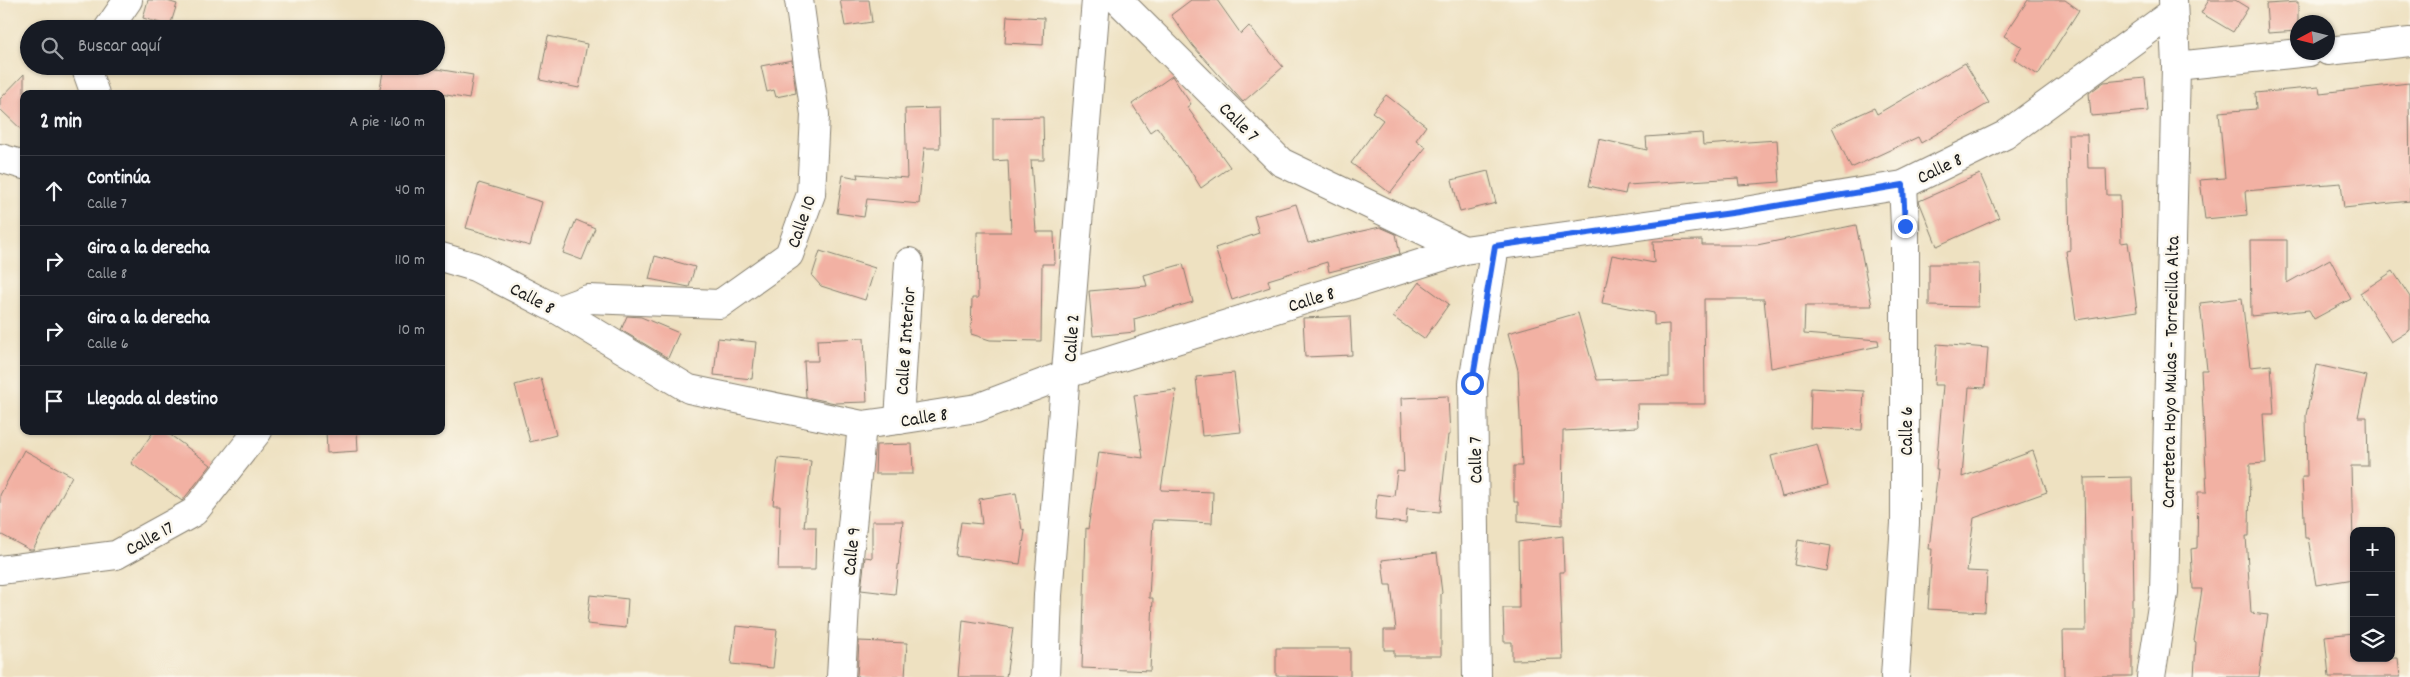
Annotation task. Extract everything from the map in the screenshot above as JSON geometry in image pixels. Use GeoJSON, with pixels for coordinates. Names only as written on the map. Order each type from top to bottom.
{"type":"FeatureCollection","features":[{"type":"Feature","properties":{"kind":"street"},"geometry":{"type":"LineString","coordinates":[[114,20],[128,0]]}},
{"type":"Feature","properties":{"kind":"street","name":"Calle 10"},"geometry":{"type":"LineString","coordinates":[[558,310],[588,299],[720,304],[789,255],[812,194],[815,116],[799,0]]}},
{"type":"Feature","properties":{"kind":"street","name":"Calle 2"},"geometry":{"type":"LineString","coordinates":[[1045,677],[1048,595],[1096,0]]}},
{"type":"Feature","properties":{"kind":"street","name":"Calle 7"},"geometry":{"type":"LineString","coordinates":[[1118,0],[1281,162],[1464,250]]}},
{"type":"Feature","properties":{"kind":"street","name":"Calle 8"},"geometry":{"type":"LineString","coordinates":[[445,258],[475,267],[558,310],[689,389],[862,425],[899,420],[977,408],[1067,374],[1464,250],[1739,212],[1903,185],[2005,135],[2173,6]]}},
{"type":"Feature","properties":{"kind":"street","name":"Carretera Hoyo Mulas - Torrecilla Alta"},"geometry":{"type":"LineString","coordinates":[[2151,677],[2164,593],[2176,66],[2173,6]]}},
{"type":"Feature","properties":{"kind":"street"},"geometry":{"type":"LineString","coordinates":[[2335,50],[2410,42]]}},
{"type":"Feature","properties":{"kind":"street"},"geometry":{"type":"LineString","coordinates":[[2176,66],[2290,54]]}},
{"type":"Feature","properties":{"kind":"street"},"geometry":{"type":"LineString","coordinates":[[88,75],[93,90]]}},
{"type":"Feature","properties":{"kind":"street"},"geometry":{"type":"LineString","coordinates":[[0,158],[20,164]]}},
{"type":"Feature","properties":{"kind":"street","name":"Calle 6"},"geometry":{"type":"LineString","coordinates":[[1895,677],[1905,523],[1905,226],[1903,185]]}},
{"type":"Feature","properties":{"kind":"street","name":"Calle 7"},"geometry":{"type":"LineString","coordinates":[[1477,677],[1472,383],[1495,246]]}},
{"type":"Feature","properties":{"kind":"street","name":"Calle 8 Interior"},"geometry":{"type":"LineString","coordinates":[[899,420],[909,262]]}},
{"type":"Feature","properties":{"kind":"street","name":"Calle 9"},"geometry":{"type":"LineString","coordinates":[[841,677],[846,587],[862,425]]}},
{"type":"Feature","properties":{"kind":"street","name":"Calle 17"},"geometry":{"type":"LineString","coordinates":[[0,570],[116,555],[194,512],[255,435]]}},
{"type":"Feature","properties":{"kind":"building"},"geometry":{"type":"Polygon","coordinates":[[[148,0],[164,0],[177,4],[172,20],[150,20],[143,18],[148,0]]]}},
{"type":"Feature","properties":{"kind":"building"},"geometry":{"type":"Polygon","coordinates":[[[840,0],[869,0],[872,22],[845,26],[840,0]]]}},
{"type":"Feature","properties":{"kind":"building"},"geometry":{"type":"Polygon","coordinates":[[[1191,0],[1217,0],[1241,34],[1249,26],[1283,67],[1243,102],[1193,46],[1171,15],[1191,0]]]}},
{"type":"Feature","properties":{"kind":"building"},"geometry":{"type":"Polygon","coordinates":[[[2028,0],[2065,0],[2079,10],[2038,75],[2014,59],[2022,47],[2004,36],[2028,0]]]}},
{"type":"Feature","properties":{"kind":"building"},"geometry":{"type":"Polygon","coordinates":[[[2209,0],[2235,0],[2248,8],[2233,32],[2201,13],[2209,0]]]}},
{"type":"Feature","properties":{"kind":"building"},"geometry":{"type":"Polygon","coordinates":[[[2298,2],[2298,15],[2290,15],[2290,32],[2268,33],[2266,4],[2298,2]]]}},
{"type":"Feature","properties":{"kind":"building"},"geometry":{"type":"Polygon","coordinates":[[[1007,16],[1044,18],[1043,45],[1005,43],[1007,16]]]}},
{"type":"Feature","properties":{"kind":"building"},"geometry":{"type":"Polygon","coordinates":[[[548,36],[587,44],[579,88],[540,80],[548,36]]]}},
{"type":"Feature","properties":{"kind":"building"},"geometry":{"type":"Polygon","coordinates":[[[792,60],[796,93],[776,97],[774,90],[767,92],[761,66],[792,60]]]}},
{"type":"Feature","properties":{"kind":"building"},"geometry":{"type":"Polygon","coordinates":[[[1965,63],[1989,103],[1921,143],[1918,137],[1851,168],[1832,127],[1874,108],[1877,114],[1965,63]]]}},
{"type":"Feature","properties":{"kind":"building"},"geometry":{"type":"Polygon","coordinates":[[[445,70],[473,75],[469,99],[445,95],[445,90],[380,90],[382,75],[445,75],[445,70]]]}},
{"type":"Feature","properties":{"kind":"building"},"geometry":{"type":"Polygon","coordinates":[[[24,75],[24,90],[20,90],[20,128],[0,109],[0,99],[24,75]]]}},
{"type":"Feature","properties":{"kind":"building"},"geometry":{"type":"Polygon","coordinates":[[[1172,76],[1191,104],[1187,107],[1230,167],[1201,188],[1187,165],[1185,166],[1157,127],[1150,132],[1132,104],[1172,76]]]}},
{"type":"Feature","properties":{"kind":"building"},"geometry":{"type":"Polygon","coordinates":[[[2145,78],[2148,111],[2091,116],[2089,93],[2104,82],[2145,78]]]}},
{"type":"Feature","properties":{"kind":"building"},"geometry":{"type":"Polygon","coordinates":[[[2409,83],[2410,201],[2344,208],[2341,183],[2245,191],[2247,215],[2205,219],[2200,180],[2225,178],[2219,112],[2256,109],[2255,93],[2319,87],[2320,93],[2409,83]]]}},
{"type":"Feature","properties":{"kind":"building"},"geometry":{"type":"Polygon","coordinates":[[[1386,95],[1426,126],[1416,140],[1426,147],[1390,193],[1351,163],[1383,120],[1372,112],[1386,95]]]}},
{"type":"Feature","properties":{"kind":"building"},"geometry":{"type":"Polygon","coordinates":[[[939,108],[940,148],[924,148],[919,204],[867,199],[864,217],[837,213],[843,175],[858,178],[857,174],[907,178],[905,109],[939,108]]]}},
{"type":"Feature","properties":{"kind":"building"},"geometry":{"type":"Polygon","coordinates":[[[1043,117],[1044,160],[1031,160],[1036,232],[1054,232],[1055,264],[1042,264],[1041,341],[990,340],[971,334],[972,298],[978,298],[977,232],[1011,232],[1008,160],[993,161],[993,118],[1043,117]]]}},
{"type":"Feature","properties":{"kind":"building"},"geometry":{"type":"Polygon","coordinates":[[[1702,133],[1703,145],[1777,140],[1780,182],[1739,185],[1738,178],[1627,185],[1625,194],[1589,186],[1599,139],[1647,150],[1646,137],[1702,133]]]}},
{"type":"Feature","properties":{"kind":"building"},"geometry":{"type":"Polygon","coordinates":[[[2068,134],[2087,134],[2088,168],[2106,168],[2107,195],[2120,195],[2121,243],[2128,242],[2137,311],[2076,320],[2066,251],[2070,250],[2068,134]]]}},
{"type":"Feature","properties":{"kind":"building"},"geometry":{"type":"Polygon","coordinates":[[[1488,171],[1496,203],[1460,212],[1452,180],[1488,171]]]}},
{"type":"Feature","properties":{"kind":"building"},"geometry":{"type":"Polygon","coordinates":[[[1980,174],[1999,218],[1937,246],[1919,201],[1980,174]]]}},
{"type":"Feature","properties":{"kind":"building"},"geometry":{"type":"Polygon","coordinates":[[[479,183],[542,202],[530,246],[466,228],[479,183]]]}},
{"type":"Feature","properties":{"kind":"building"},"geometry":{"type":"Polygon","coordinates":[[[1296,204],[1308,243],[1380,227],[1396,234],[1400,254],[1329,272],[1327,262],[1268,280],[1270,287],[1232,300],[1215,248],[1259,233],[1254,216],[1296,204]]]}},
{"type":"Feature","properties":{"kind":"building"},"geometry":{"type":"Polygon","coordinates":[[[576,220],[595,228],[582,260],[563,253],[576,220]]]}},
{"type":"Feature","properties":{"kind":"building"},"geometry":{"type":"Polygon","coordinates":[[[1856,225],[1872,306],[1805,306],[1804,334],[1878,340],[1879,346],[1771,368],[1764,299],[1704,299],[1705,404],[1637,404],[1638,427],[1563,431],[1562,525],[1518,521],[1518,502],[1514,502],[1514,466],[1522,466],[1518,370],[1508,333],[1578,313],[1597,380],[1669,377],[1669,324],[1654,325],[1654,313],[1602,303],[1612,255],[1654,263],[1653,241],[1702,240],[1702,245],[1757,245],[1856,225]]]}},
{"type":"Feature","properties":{"kind":"building"},"geometry":{"type":"Polygon","coordinates":[[[2250,240],[2287,240],[2287,283],[2330,259],[2351,299],[2314,319],[2309,310],[2251,316],[2250,240]]]}},
{"type":"Feature","properties":{"kind":"building"},"geometry":{"type":"Polygon","coordinates":[[[820,251],[875,268],[865,300],[821,286],[812,276],[820,251]]]}},
{"type":"Feature","properties":{"kind":"building"},"geometry":{"type":"Polygon","coordinates":[[[655,256],[695,267],[689,287],[649,279],[655,256]]]}},
{"type":"Feature","properties":{"kind":"building"},"geometry":{"type":"Polygon","coordinates":[[[1183,264],[1193,302],[1134,319],[1135,332],[1093,336],[1089,291],[1147,286],[1144,275],[1183,264]]]}},
{"type":"Feature","properties":{"kind":"building"},"geometry":{"type":"Polygon","coordinates":[[[1929,264],[1979,264],[1978,307],[1929,306],[1929,264]]]}},
{"type":"Feature","properties":{"kind":"building"},"geometry":{"type":"Polygon","coordinates":[[[2393,271],[2410,297],[2410,330],[2391,342],[2360,293],[2393,271]]]}},
{"type":"Feature","properties":{"kind":"building"},"geometry":{"type":"Polygon","coordinates":[[[1419,282],[1449,304],[1424,339],[1393,317],[1419,282]]]}},
{"type":"Feature","properties":{"kind":"building"},"geometry":{"type":"Polygon","coordinates":[[[2242,298],[2250,367],[2271,365],[2274,414],[2263,414],[2266,463],[2250,464],[2249,536],[2246,536],[2251,613],[2268,615],[2259,677],[2194,677],[2196,642],[2194,641],[2202,589],[2193,589],[2191,549],[2197,548],[2198,492],[2207,492],[2201,370],[2207,370],[2200,303],[2242,298]]]}},
{"type":"Feature","properties":{"kind":"building"},"geometry":{"type":"Polygon","coordinates":[[[627,316],[641,317],[679,333],[668,358],[621,330],[627,316]]]}},
{"type":"Feature","properties":{"kind":"building"},"geometry":{"type":"Polygon","coordinates":[[[1350,316],[1352,355],[1305,357],[1303,318],[1350,316]]]}},
{"type":"Feature","properties":{"kind":"building"},"geometry":{"type":"Polygon","coordinates":[[[718,338],[756,342],[752,379],[714,375],[718,338]]]}},
{"type":"Feature","properties":{"kind":"building"},"geometry":{"type":"Polygon","coordinates":[[[864,338],[867,402],[835,403],[806,397],[804,361],[818,361],[817,340],[864,338]]]}},
{"type":"Feature","properties":{"kind":"building"},"geometry":{"type":"Polygon","coordinates":[[[1937,344],[1988,348],[1985,388],[1969,387],[1962,477],[2033,451],[2047,492],[1974,518],[1967,571],[1987,572],[1985,612],[1928,609],[1932,549],[1929,549],[1938,469],[1936,469],[1943,385],[1934,385],[1937,344]]]}},
{"type":"Feature","properties":{"kind":"building"},"geometry":{"type":"Polygon","coordinates":[[[2317,365],[2367,376],[2358,417],[2367,417],[2368,466],[2351,466],[2353,527],[2350,527],[2350,580],[2316,585],[2308,538],[2305,538],[2302,477],[2307,477],[2306,415],[2317,365]]]}},
{"type":"Feature","properties":{"kind":"building"},"geometry":{"type":"Polygon","coordinates":[[[1234,373],[1241,432],[1202,436],[1196,377],[1234,373]]]}},
{"type":"Feature","properties":{"kind":"building"},"geometry":{"type":"Polygon","coordinates":[[[541,378],[556,435],[530,442],[515,385],[541,378]]]}},
{"type":"Feature","properties":{"kind":"building"},"geometry":{"type":"Polygon","coordinates":[[[1811,388],[1864,391],[1862,430],[1810,428],[1811,388]]]}},
{"type":"Feature","properties":{"kind":"building"},"geometry":{"type":"Polygon","coordinates":[[[1176,390],[1161,490],[1213,492],[1212,523],[1153,520],[1149,598],[1153,598],[1150,671],[1082,668],[1086,528],[1088,529],[1099,452],[1143,458],[1134,395],[1176,390]]]}},
{"type":"Feature","properties":{"kind":"building"},"geometry":{"type":"Polygon","coordinates":[[[1448,396],[1450,435],[1448,435],[1440,512],[1407,509],[1406,523],[1375,520],[1377,494],[1394,496],[1397,471],[1404,472],[1401,398],[1448,396]]]}},
{"type":"Feature","properties":{"kind":"building"},"geometry":{"type":"Polygon","coordinates":[[[151,435],[170,435],[211,465],[182,501],[131,463],[151,435]]]}},
{"type":"Feature","properties":{"kind":"building"},"geometry":{"type":"Polygon","coordinates":[[[326,435],[357,435],[358,451],[327,453],[326,435]]]}},
{"type":"Feature","properties":{"kind":"building"},"geometry":{"type":"Polygon","coordinates":[[[912,444],[913,474],[875,474],[876,445],[912,444]]]}},
{"type":"Feature","properties":{"kind":"building"},"geometry":{"type":"Polygon","coordinates":[[[1817,444],[1828,485],[1782,497],[1771,456],[1817,444]]]}},
{"type":"Feature","properties":{"kind":"building"},"geometry":{"type":"Polygon","coordinates":[[[24,450],[72,476],[33,550],[0,534],[0,495],[24,450]]]}},
{"type":"Feature","properties":{"kind":"building"},"geometry":{"type":"Polygon","coordinates":[[[778,458],[811,461],[804,527],[816,527],[815,570],[778,570],[780,505],[773,505],[778,458]]]}},
{"type":"Feature","properties":{"kind":"building"},"geometry":{"type":"Polygon","coordinates":[[[2132,477],[2134,599],[2132,599],[2132,676],[2064,676],[2063,631],[2086,631],[2084,478],[2132,477]]]}},
{"type":"Feature","properties":{"kind":"building"},"geometry":{"type":"Polygon","coordinates":[[[1016,493],[1022,530],[1025,531],[1020,564],[956,556],[961,522],[982,524],[979,499],[1016,493]]]}},
{"type":"Feature","properties":{"kind":"building"},"geometry":{"type":"Polygon","coordinates":[[[872,521],[903,521],[895,594],[861,590],[865,557],[872,558],[872,521]]]}},
{"type":"Feature","properties":{"kind":"building"},"geometry":{"type":"Polygon","coordinates":[[[1563,536],[1564,572],[1560,572],[1563,659],[1512,660],[1512,642],[1504,642],[1503,608],[1519,608],[1518,542],[1563,536]]]}},
{"type":"Feature","properties":{"kind":"building"},"geometry":{"type":"Polygon","coordinates":[[[1798,540],[1831,546],[1827,571],[1794,565],[1798,540]]]}},
{"type":"Feature","properties":{"kind":"building"},"geometry":{"type":"Polygon","coordinates":[[[1437,553],[1442,593],[1441,656],[1394,656],[1394,650],[1384,650],[1384,630],[1396,630],[1391,585],[1385,585],[1382,560],[1437,553]]]}},
{"type":"Feature","properties":{"kind":"building"},"geometry":{"type":"Polygon","coordinates":[[[590,595],[628,599],[626,628],[587,624],[590,595]]]}},
{"type":"Feature","properties":{"kind":"building"},"geometry":{"type":"Polygon","coordinates":[[[963,620],[1013,628],[1006,677],[958,677],[963,620]]]}},
{"type":"Feature","properties":{"kind":"building"},"geometry":{"type":"Polygon","coordinates":[[[736,626],[777,630],[773,668],[731,664],[736,626]]]}},
{"type":"Feature","properties":{"kind":"building"},"geometry":{"type":"Polygon","coordinates":[[[2350,633],[2350,662],[2395,662],[2395,658],[2398,658],[2400,677],[2329,677],[2325,636],[2350,633]]]}},
{"type":"Feature","properties":{"kind":"building"},"geometry":{"type":"Polygon","coordinates":[[[859,641],[907,643],[905,677],[857,677],[859,641]]]}},
{"type":"Feature","properties":{"kind":"building"},"geometry":{"type":"Polygon","coordinates":[[[1276,648],[1350,648],[1350,677],[1276,676],[1276,648]]]}},
{"type":"Feature","properties":{"kind":"route"},"geometry":{"type":"LineString","coordinates":[[1472,383],[1495,246],[1739,212],[1903,185],[1905,226]]}}]}
